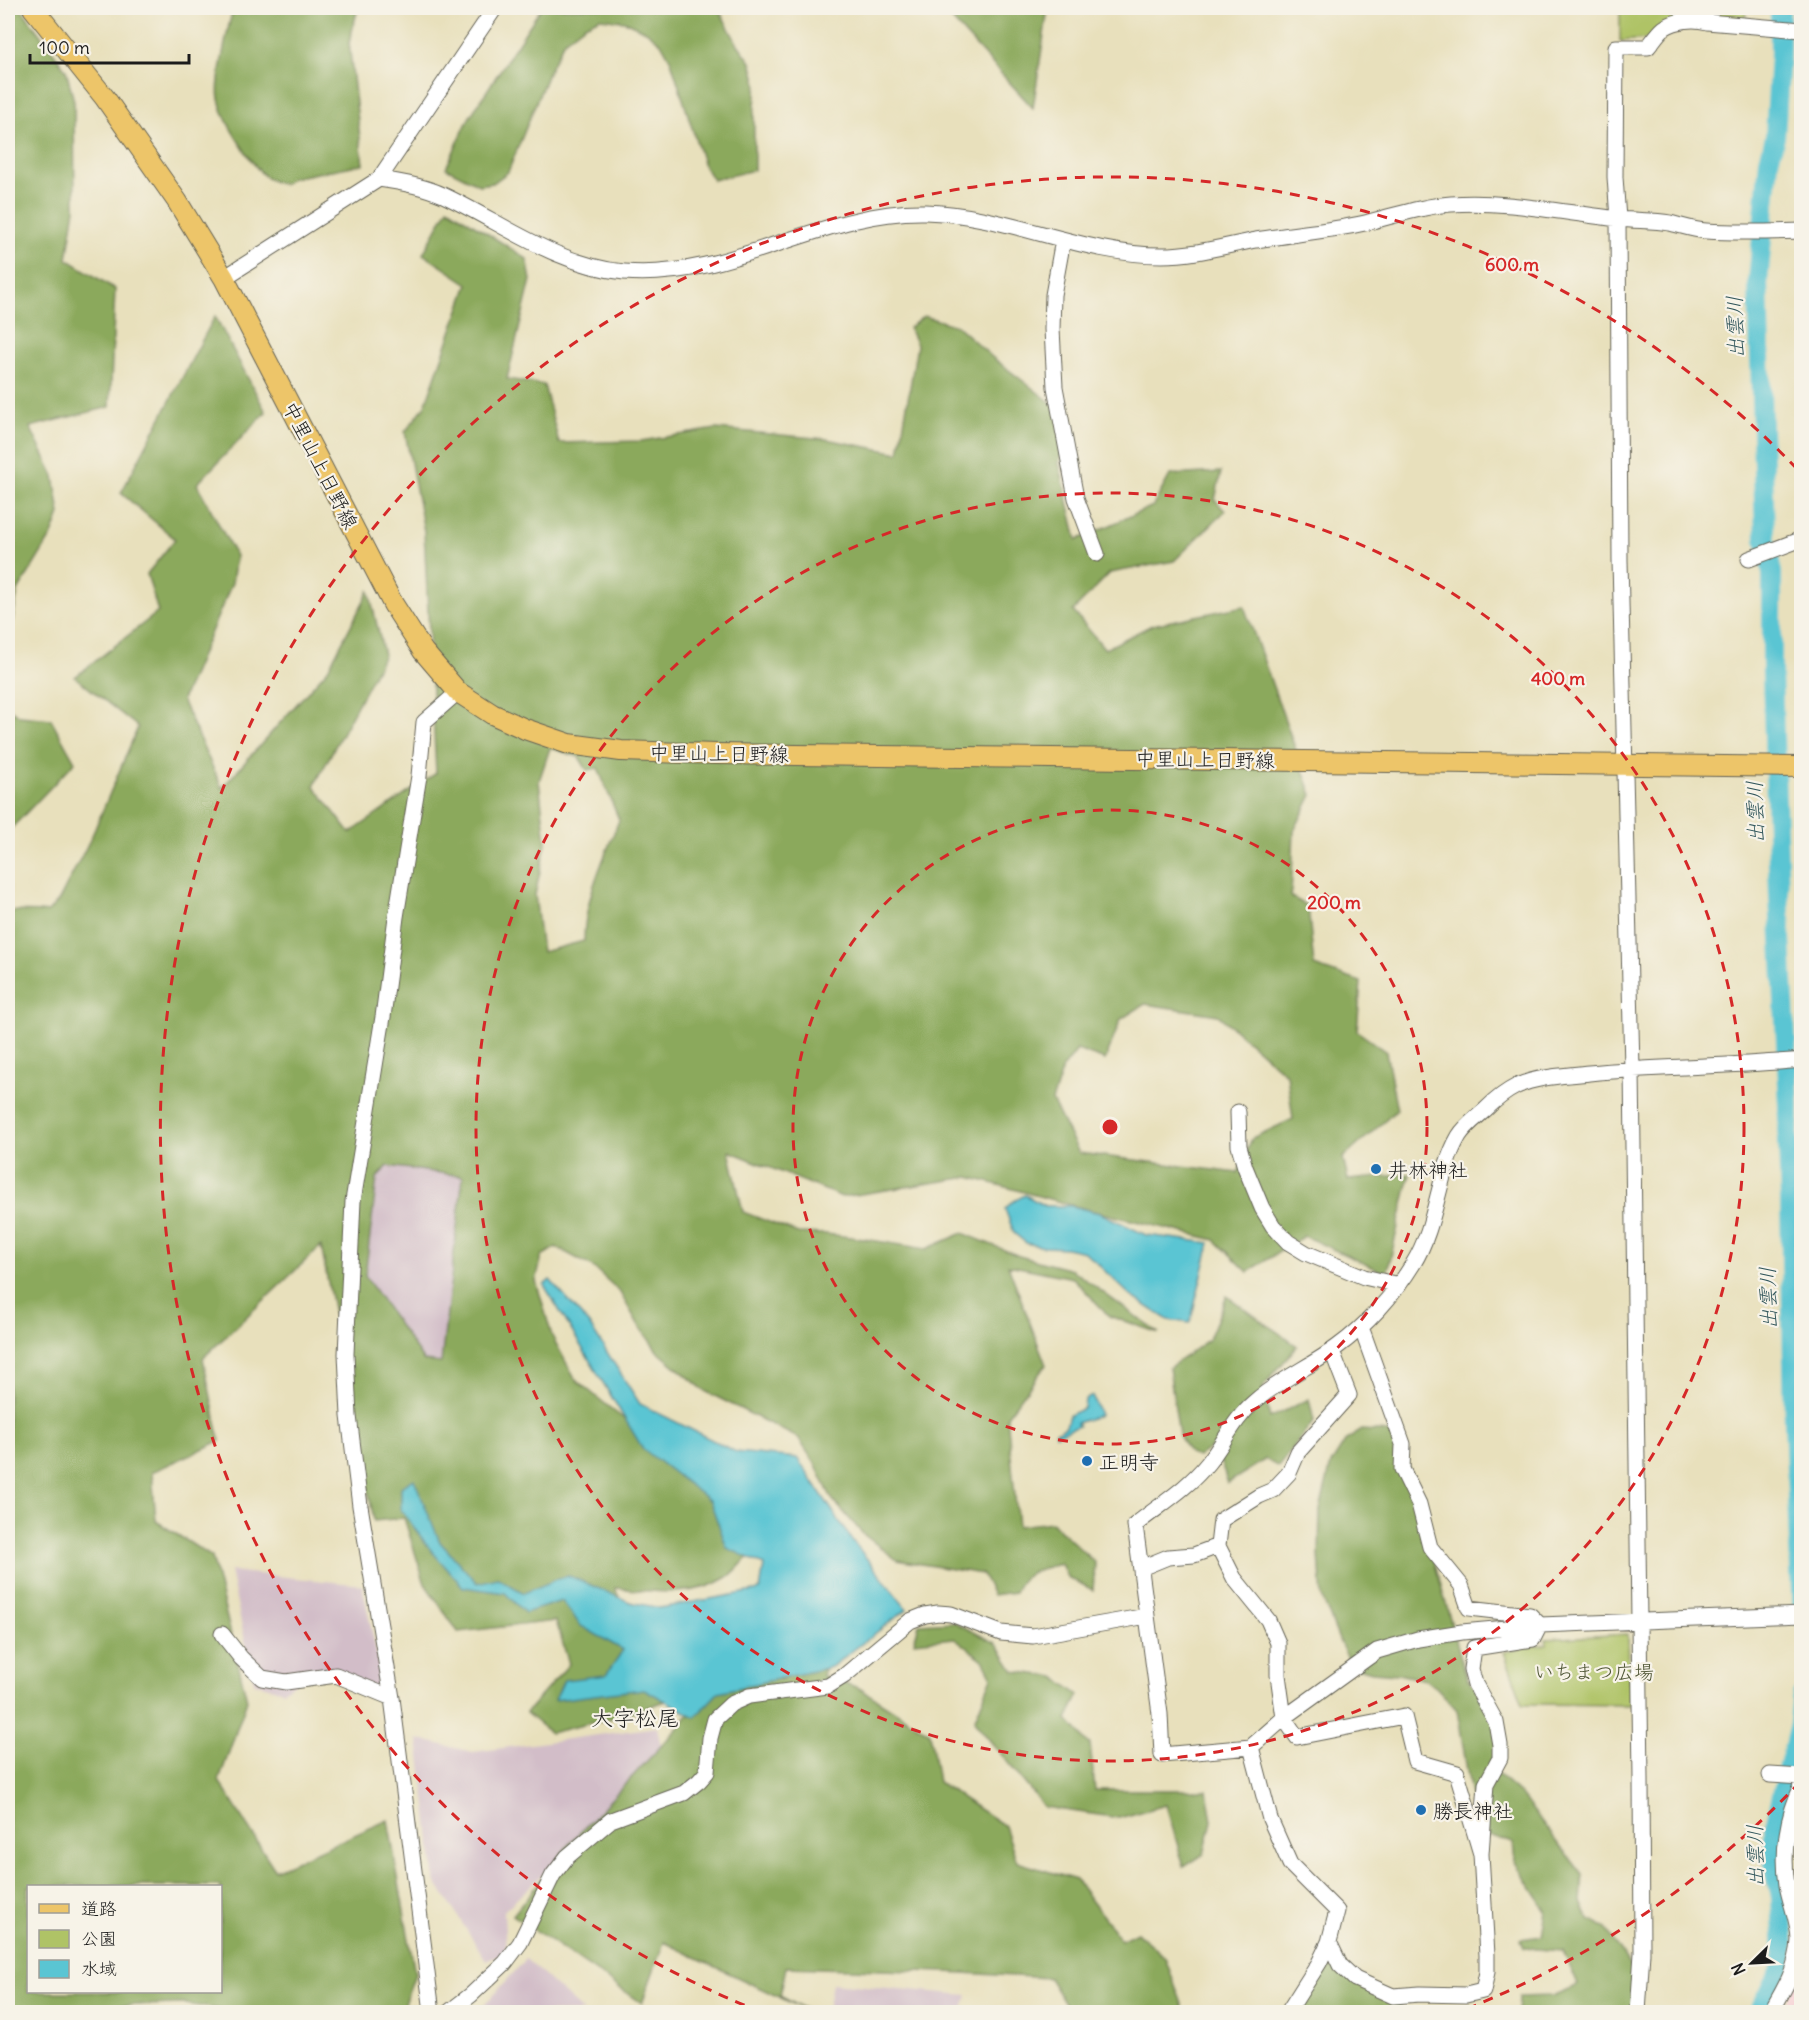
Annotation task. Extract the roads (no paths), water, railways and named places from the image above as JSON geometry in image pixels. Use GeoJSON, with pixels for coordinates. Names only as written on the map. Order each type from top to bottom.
{"type":"FeatureCollection","features":[{"type":"Feature","properties":{"kind":"main road","name":"中里山上日野線"},"geometry":{"type":"LineString","coordinates":[[33,8],[118,116],[177,201],[224,278],[393,604],[423,651],[458,692],[492,714],[525,729],[569,744],[621,751],[717,754],[1797,767]]}},
{"type":"Feature","properties":{"kind":"street"},"geometry":{"type":"LineString","coordinates":[[224,278],[379,179],[495,8]]}},
{"type":"Feature","properties":{"kind":"street"},"geometry":{"type":"LineString","coordinates":[[1638,2013],[1642,1953],[1632,1069],[1620,560],[1618,219],[1615,177],[1616,47],[1648,47],[1664,28],[1679,22],[1700,20],[1796,29]]}},
{"type":"Feature","properties":{"kind":"street"},"geometry":{"type":"LineString","coordinates":[[379,179],[425,188],[563,256],[602,268],[625,272],[679,270],[720,262],[848,222],[882,214],[926,212],[970,217],[1126,253],[1164,255],[1193,253],[1260,239],[1328,230],[1451,204],[1493,204],[1575,212],[1618,219],[1669,223],[1706,231],[1799,231]]}},
{"type":"Feature","properties":{"kind":"street"},"geometry":{"type":"LineString","coordinates":[[1063,240],[1053,296],[1055,387],[1076,498],[1097,554]]}},
{"type":"Feature","properties":{"kind":"street"},"geometry":{"type":"LineString","coordinates":[[1749,559],[1802,539]]}},
{"type":"Feature","properties":{"kind":"street"},"geometry":{"type":"LineString","coordinates":[[432,2013],[392,1698],[360,1506],[349,1416],[346,1354],[353,1201],[419,776],[424,722],[458,692]]}},
{"type":"Feature","properties":{"kind":"street"},"geometry":{"type":"LineString","coordinates":[[1800,1060],[1632,1069],[1532,1081],[1517,1086],[1498,1098],[1460,1135],[1449,1159],[1424,1245],[1399,1285],[1361,1327],[1332,1351],[1281,1380],[1252,1403],[1233,1424],[1209,1462],[1194,1478],[1135,1525],[1160,1714],[1162,1755],[1251,1747],[1284,1718],[1377,1651],[1418,1640],[1462,1632],[1539,1625],[1802,1615]]}},
{"type":"Feature","properties":{"kind":"street"},"geometry":{"type":"LineString","coordinates":[[1238,1112],[1239,1146],[1245,1167],[1257,1198],[1273,1226],[1288,1242],[1306,1253],[1364,1277],[1399,1285]]}},
{"type":"Feature","properties":{"kind":"street"},"geometry":{"type":"LineString","coordinates":[[1361,1327],[1403,1444],[1402,1470],[1419,1504],[1430,1547],[1461,1585],[1469,1608],[1530,1615],[1539,1625]]}},
{"type":"Feature","properties":{"kind":"street"},"geometry":{"type":"LineString","coordinates":[[1332,1351],[1349,1395],[1298,1452],[1289,1473],[1273,1490],[1258,1496],[1221,1520],[1218,1546],[1234,1578],[1268,1620],[1278,1643],[1278,1675],[1284,1718],[1296,1737],[1404,1716],[1414,1761],[1457,1773],[1481,1854]]}},
{"type":"Feature","properties":{"kind":"street"},"geometry":{"type":"LineString","coordinates":[[1141,1568],[1168,1557],[1194,1555],[1218,1546]]}},
{"type":"Feature","properties":{"kind":"street"},"geometry":{"type":"LineString","coordinates":[[449,2013],[477,1990],[515,1950],[553,1875],[567,1857],[611,1820],[677,1797],[699,1781],[707,1772],[710,1738],[716,1719],[731,1704],[749,1696],[828,1686],[844,1676],[910,1621],[925,1615],[951,1614],[1001,1634],[1033,1636],[1147,1616]]}},
{"type":"Feature","properties":{"kind":"street"},"geometry":{"type":"LineString","coordinates":[[1329,1942],[1340,1965],[1355,1979],[1393,1996],[1466,1995],[1483,1990],[1487,1955],[1481,1854],[1486,1784],[1500,1758],[1500,1745],[1496,1722],[1476,1684],[1471,1669],[1474,1648],[1533,1639],[1539,1625]]}},
{"type":"Feature","properties":{"kind":"street"},"geometry":{"type":"LineString","coordinates":[[222,1635],[262,1678],[286,1682],[336,1675],[392,1698]]}},
{"type":"Feature","properties":{"kind":"street"},"geometry":{"type":"LineString","coordinates":[[1251,1747],[1270,1819],[1290,1864],[1337,1911],[1329,1942],[1315,1970],[1288,2013]]}},
{"type":"Feature","properties":{"kind":"street"},"geometry":{"type":"LineString","coordinates":[[1770,1774],[1799,1779],[1792,1805],[1785,1862],[1787,1886],[1799,1939],[1796,1959],[1786,1988],[1771,2013]]}},
{"type":"Feature","properties":{"kind":"water"},"geometry":{"type":"Polygon","coordinates":[[[1025,1195],[1045,1206],[1071,1206],[1100,1213],[1146,1235],[1210,1243],[1190,1323],[1168,1320],[1131,1296],[1085,1252],[1026,1243],[1014,1233],[1005,1209],[1025,1195]]]}},
{"type":"Feature","properties":{"kind":"water"},"geometry":{"type":"Polygon","coordinates":[[[550,1280],[589,1324],[640,1404],[736,1452],[797,1458],[852,1540],[907,1609],[831,1667],[719,1692],[695,1717],[644,1689],[555,1700],[564,1680],[606,1675],[623,1650],[581,1626],[562,1601],[525,1613],[505,1593],[463,1587],[430,1549],[401,1510],[401,1487],[414,1479],[440,1542],[477,1583],[498,1578],[524,1593],[567,1575],[630,1602],[660,1608],[760,1590],[764,1565],[727,1548],[710,1501],[643,1449],[544,1285],[550,1280]]]}},
{"type":"Feature","properties":{"kind":"water"},"geometry":{"type":"Polygon","coordinates":[[[1092,1396],[1100,1415],[1077,1423],[1079,1426],[1056,1435],[1056,1432],[1066,1426],[1069,1415],[1084,1408],[1085,1400],[1092,1396]]]}},
{"type":"Feature","properties":{"kind":"waterway","name":"出雲川"},"geometry":{"type":"LineString","coordinates":[[1780,8],[1780,55],[1775,137],[1769,160],[1758,282],[1765,538],[1772,573],[1772,672],[1789,1105],[1794,1420],[1802,1617]]}},
{"type":"Feature","properties":{"kind":"waterway","name":"出雲川"},"geometry":{"type":"LineString","coordinates":[[1759,2012],[1780,1972],[1784,1955],[1781,1897],[1774,1862],[1774,1829],[1799,1725],[1802,1695]]}},
{"type":"Feature","properties":{"kind":"place","name":"井林神社"},"geometry":{"type":"Point","coordinates":[1376,1169]}},
{"type":"Feature","properties":{"kind":"place","name":"正明寺"},"geometry":{"type":"Point","coordinates":[1087,1461]}},
{"type":"Feature","properties":{"kind":"place","name":"勝長神社"},"geometry":{"type":"Point","coordinates":[1421,1810]}},
{"type":"Feature","properties":{"kind":"district","name":"大字松尾"},"geometry":{"type":"Point","coordinates":[635,1718]}},
{"type":"Feature","properties":{"kind":"park label","name":"いちまつ広場"},"geometry":{"type":"Point","coordinates":[1594,1671]}}]}
